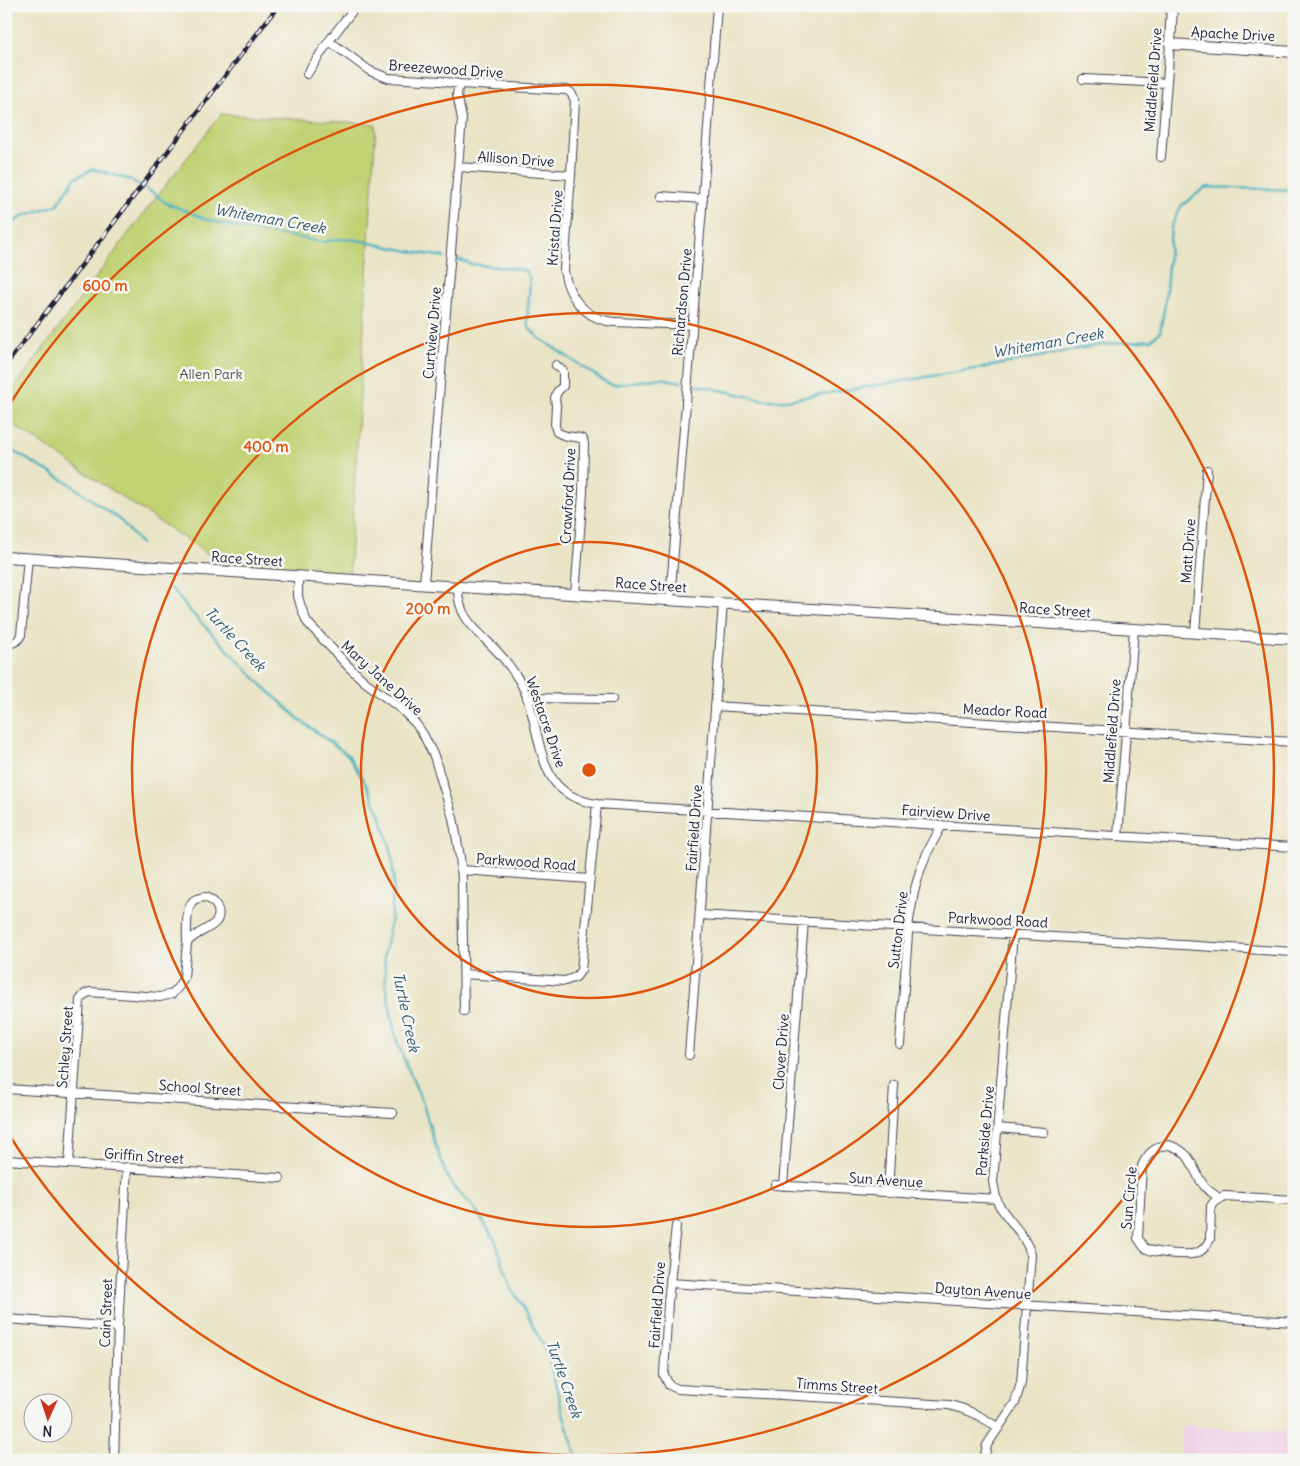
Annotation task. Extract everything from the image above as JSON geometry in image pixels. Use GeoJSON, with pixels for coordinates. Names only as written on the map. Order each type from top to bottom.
{"type":"FeatureCollection","features":[{"type":"Feature","properties":{"kind":"street"},"geometry":{"type":"LineString","coordinates":[[307,74],[356,6]]}},
{"type":"Feature","properties":{"kind":"street","name":"Richardson Drive"},"geometry":{"type":"LineString","coordinates":[[670,600],[717,6]]}},
{"type":"Feature","properties":{"kind":"street","name":"Middlefield Drive"},"geometry":{"type":"LineString","coordinates":[[1162,156],[1172,6]]}},
{"type":"Feature","properties":{"kind":"street","name":"Breezewood Drive"},"geometry":{"type":"LineString","coordinates":[[329,41],[370,71],[382,77],[459,84],[565,89],[571,93]]}},
{"type":"Feature","properties":{"kind":"street","name":"Apache Drive"},"geometry":{"type":"LineString","coordinates":[[1170,44],[1294,52]]}},
{"type":"Feature","properties":{"kind":"street"},"geometry":{"type":"LineString","coordinates":[[1084,79],[1167,83]]}},
{"type":"Feature","properties":{"kind":"street","name":"Curtview Drive"},"geometry":{"type":"LineString","coordinates":[[424,584],[462,119],[457,94],[459,84]]}},
{"type":"Feature","properties":{"kind":"street","name":"Kristal Drive"},"geometry":{"type":"LineString","coordinates":[[571,93],[574,100],[564,271],[568,289],[579,305],[591,314],[609,321],[692,325]]}},
{"type":"Feature","properties":{"kind":"street","name":"Allison Drive"},"geometry":{"type":"LineString","coordinates":[[458,167],[571,175]]}},
{"type":"Feature","properties":{"kind":"street"},"geometry":{"type":"LineString","coordinates":[[661,196],[703,199]]}},
{"type":"Feature","properties":{"kind":"street","name":"Crawford Drive"},"geometry":{"type":"LineString","coordinates":[[556,365],[563,371],[563,386],[555,398],[555,426],[557,432],[564,436],[583,439],[584,444],[583,493],[575,594]]}},
{"type":"Feature","properties":{"kind":"street","name":"Matt Drive"},"geometry":{"type":"LineString","coordinates":[[1195,633],[1206,470]]}},
{"type":"Feature","properties":{"kind":"street","name":"Race Street"},"geometry":{"type":"LineString","coordinates":[[6,556],[1294,639]]}},
{"type":"Feature","properties":{"kind":"street"},"geometry":{"type":"LineString","coordinates":[[6,643],[12,644],[21,635],[28,558]]}},
{"type":"Feature","properties":{"kind":"street","name":"Mary Jane Drive"},"geometry":{"type":"LineString","coordinates":[[298,576],[298,596],[307,622],[364,681],[401,709],[416,724],[434,756],[456,834],[461,870],[464,1011]]}},
{"type":"Feature","properties":{"kind":"street","name":"Westacre Drive"},"geometry":{"type":"LineString","coordinates":[[458,586],[460,604],[464,616],[500,655],[518,678],[527,698],[552,777],[558,786],[576,799],[597,804]]}},
{"type":"Feature","properties":{"kind":"street","name":"Fairfield Drive"},"geometry":{"type":"LineString","coordinates":[[689,1055],[723,603]]}},
{"type":"Feature","properties":{"kind":"street","name":"Middlefield Drive"},"geometry":{"type":"LineString","coordinates":[[1118,836],[1134,629]]}},
{"type":"Feature","properties":{"kind":"street"},"geometry":{"type":"LineString","coordinates":[[527,698],[612,700]]}},
{"type":"Feature","properties":{"kind":"street","name":"Meador Road"},"geometry":{"type":"LineString","coordinates":[[716,706],[1294,742]]}},
{"type":"Feature","properties":{"kind":"street"},"geometry":{"type":"LineString","coordinates":[[464,974],[565,981],[576,977],[582,970],[597,804]]}},
{"type":"Feature","properties":{"kind":"street","name":"Fairview Drive"},"geometry":{"type":"LineString","coordinates":[[597,804],[1294,847]]}},
{"type":"Feature","properties":{"kind":"street","name":"Sutton Drive"},"geometry":{"type":"LineString","coordinates":[[900,1044],[909,928],[914,892],[928,850],[942,825]]}},
{"type":"Feature","properties":{"kind":"street","name":"Parkwood Road"},"geometry":{"type":"LineString","coordinates":[[461,870],[590,879]]}},
{"type":"Feature","properties":{"kind":"street"},"geometry":{"type":"LineString","coordinates":[[200,898],[209,899],[217,906],[219,914],[217,921],[196,934],[186,944],[188,910],[193,901],[200,898]]}},
{"type":"Feature","properties":{"kind":"street","name":"Parkwood Road"},"geometry":{"type":"LineString","coordinates":[[700,915],[1294,952]]}},
{"type":"Feature","properties":{"kind":"street","name":"Clover Drive"},"geometry":{"type":"LineString","coordinates":[[783,1186],[804,921]]}},
{"type":"Feature","properties":{"kind":"street","name":"Parkside Drive"},"geometry":{"type":"LineString","coordinates":[[984,1460],[988,1445],[1015,1403],[1020,1391],[1030,1256],[1029,1247],[996,1199],[993,1182],[1013,933]]}},
{"type":"Feature","properties":{"kind":"street","name":"Schley Street"},"geometry":{"type":"LineString","coordinates":[[69,1164],[79,1002],[85,994],[95,991],[160,997],[172,994],[184,977],[186,944]]}},
{"type":"Feature","properties":{"kind":"street"},"geometry":{"type":"LineString","coordinates":[[888,1193],[894,1085]]}},
{"type":"Feature","properties":{"kind":"street","name":"School Street"},"geometry":{"type":"LineString","coordinates":[[6,1089],[393,1113]]}},
{"type":"Feature","properties":{"kind":"street"},"geometry":{"type":"LineString","coordinates":[[998,1128],[1044,1132]]}},
{"type":"Feature","properties":{"kind":"street","name":"Sun Circle"},"geometry":{"type":"LineString","coordinates":[[1169,1145],[1185,1153],[1206,1188],[1218,1196],[1219,1199],[1211,1206],[1210,1239],[1203,1250],[1191,1254],[1153,1251],[1140,1243],[1137,1235],[1142,1166],[1145,1159],[1154,1149],[1169,1145]]}},
{"type":"Feature","properties":{"kind":"street","name":"Griffin Street"},"geometry":{"type":"LineString","coordinates":[[6,1160],[280,1178]]}},
{"type":"Feature","properties":{"kind":"street","name":"Cain Street"},"geometry":{"type":"LineString","coordinates":[[114,1460],[118,1327],[127,1168]]}},
{"type":"Feature","properties":{"kind":"street","name":"Sun Avenue"},"geometry":{"type":"LineString","coordinates":[[775,1185],[996,1199]]}},
{"type":"Feature","properties":{"kind":"street"},"geometry":{"type":"LineString","coordinates":[[1219,1199],[1224,1196],[1294,1200]]}},
{"type":"Feature","properties":{"kind":"street","name":"Fairfield Drive"},"geometry":{"type":"LineString","coordinates":[[669,1385],[664,1375],[676,1226]]}},
{"type":"Feature","properties":{"kind":"street","name":"Dayton Avenue"},"geometry":{"type":"LineString","coordinates":[[670,1283],[1294,1322]]}},
{"type":"Feature","properties":{"kind":"street"},"geometry":{"type":"LineString","coordinates":[[6,1319],[118,1327]]}},
{"type":"Feature","properties":{"kind":"street","name":"Timms Street"},"geometry":{"type":"LineString","coordinates":[[669,1385],[678,1388],[948,1405],[972,1412],[999,1428]]}},
{"type":"Feature","properties":{"kind":"shaded area"},"geometry":{"type":"Polygon","coordinates":[[[1182,1425],[1288,1432],[1294,1434],[1294,1460],[1180,1460],[1182,1425]]]}},
{"type":"Feature","properties":{"kind":"green space","name":"Allen Park"},"geometry":{"type":"Polygon","coordinates":[[[221,114],[376,124],[349,579],[235,572],[6,420],[6,399],[134,226],[221,114]]]}},
{"type":"Feature","properties":{"kind":"waterway","name":"Whiteman Creek"},"geometry":{"type":"LineString","coordinates":[[6,229],[22,216],[57,205],[75,178],[93,169],[131,180],[166,203],[205,219],[234,227],[323,242],[339,239],[356,240],[444,257]]}},
{"type":"Feature","properties":{"kind":"waterway","name":"Whiteman Creek"},"geometry":{"type":"LineString","coordinates":[[693,384],[765,400],[787,400],[987,367],[1099,345],[1151,340],[1160,332],[1165,304],[1171,227],[1181,206],[1206,187],[1294,190]]}},
{"type":"Feature","properties":{"kind":"waterway","name":"Whiteman Creek"},"geometry":{"type":"LineString","coordinates":[[457,259],[471,264],[518,269],[527,272],[530,282],[527,322],[530,329],[539,338],[607,383],[613,385],[661,378],[681,382]]}},
{"type":"Feature","properties":{"kind":"waterway","name":"Turtle Creek"},"geometry":{"type":"LineString","coordinates":[[6,447],[70,484],[120,520],[141,544]]}},
{"type":"Feature","properties":{"kind":"waterway","name":"Turtle Creek"},"geometry":{"type":"LineString","coordinates":[[171,588],[190,611],[262,685],[300,720],[348,755],[367,786],[380,814],[391,849],[394,884],[391,918],[384,956],[386,986],[395,1035],[423,1104],[446,1174],[455,1189],[472,1205],[495,1240],[511,1288],[525,1310],[547,1353],[578,1460]]}},
{"type":"Feature","properties":{"kind":"railway"},"geometry":{"type":"LineString","coordinates":[[6,365],[278,6]]}}]}
